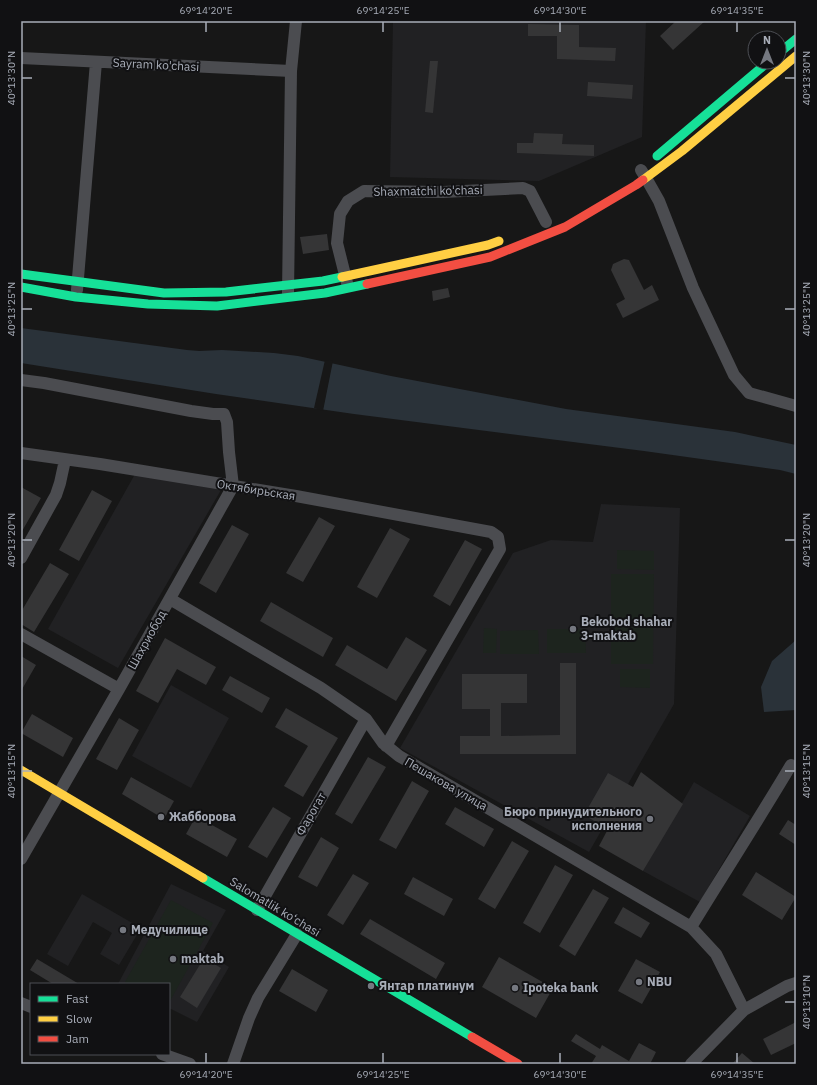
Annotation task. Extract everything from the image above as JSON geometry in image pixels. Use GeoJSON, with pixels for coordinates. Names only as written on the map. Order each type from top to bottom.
{"type":"FeatureCollection","features":[{"type":"Feature","properties":{"kind":"main road"},"geometry":{"type":"LineString","coordinates":[[787,46],[796,39]]}},
{"type":"Feature","properties":{"kind":"main road"},"geometry":{"type":"LineString","coordinates":[[645,169],[682,151],[796,56]]}},
{"type":"Feature","properties":{"kind":"main road"},"geometry":{"type":"LineString","coordinates":[[21,274],[164,293],[226,292],[323,281],[347,282],[490,257],[565,227],[636,185],[645,169],[759,70]]}},
{"type":"Feature","properties":{"kind":"main road"},"geometry":{"type":"LineString","coordinates":[[21,287],[76,297],[148,304],[217,306],[325,293],[347,282],[488,245],[508,238]]}},
{"type":"Feature","properties":{"kind":"main road","name":"Salomatlik ko‘chasi"},"geometry":{"type":"LineString","coordinates":[[21,770],[518,1064]]}},
{"type":"Feature","properties":{"kind":"street"},"geometry":{"type":"LineString","coordinates":[[288,298],[290,71],[296,21]]}},
{"type":"Feature","properties":{"kind":"street","name":"Sayram ko'chasi"},"geometry":{"type":"LineString","coordinates":[[21,58],[290,71]]}},
{"type":"Feature","properties":{"kind":"street"},"geometry":{"type":"LineString","coordinates":[[76,297],[96,62]]}},
{"type":"Feature","properties":{"kind":"street"},"geometry":{"type":"LineString","coordinates":[[645,169],[693,288],[734,375],[749,393],[796,406]]}},
{"type":"Feature","properties":{"kind":"street","name":"Shaxmatchi ko'chasi"},"geometry":{"type":"LineString","coordinates":[[347,282],[337,242],[340,214],[348,201],[364,191],[443,192],[523,188],[530,191],[546,222]]}},
{"type":"Feature","properties":{"kind":"street"},"geometry":{"type":"LineString","coordinates":[[21,380],[191,411],[224,414],[227,422],[232,486]]}},
{"type":"Feature","properties":{"kind":"street","name":"Октябирьская"},"geometry":{"type":"LineString","coordinates":[[21,453],[100,464],[296,496],[491,532],[498,537],[500,549],[386,746]]}},
{"type":"Feature","properties":{"kind":"street"},"geometry":{"type":"LineString","coordinates":[[21,558],[56,495],[65,460]]}},
{"type":"Feature","properties":{"kind":"street","name":"Шахриобод"},"geometry":{"type":"LineString","coordinates":[[21,859],[170,599],[232,486]]}},
{"type":"Feature","properties":{"kind":"street","name":"Пешакова улица"},"geometry":{"type":"LineString","coordinates":[[170,599],[321,688],[366,719],[383,743],[399,756],[691,927],[716,954],[744,1010]]}},
{"type":"Feature","properties":{"kind":"street"},"geometry":{"type":"LineString","coordinates":[[21,634],[119,689]]}},
{"type":"Feature","properties":{"kind":"street","name":"Фарогат"},"geometry":{"type":"LineString","coordinates":[[256,910],[366,719]]}},
{"type":"Feature","properties":{"kind":"street"},"geometry":{"type":"LineString","coordinates":[[691,927],[791,765]]}},
{"type":"Feature","properties":{"kind":"street"},"geometry":{"type":"LineString","coordinates":[[233,1064],[249,1018],[258,998],[297,934]]}},
{"type":"Feature","properties":{"kind":"street"},"geometry":{"type":"LineString","coordinates":[[691,1064],[744,1010],[787,986],[796,983]]}},
{"type":"Feature","properties":{"kind":"street"},"geometry":{"type":"LineString","coordinates":[[165,1055],[190,1064]]}},
{"type":"Feature","properties":{"kind":"shaded area"},"geometry":{"type":"Polygon","coordinates":[[[393,21],[646,21],[642,137],[539,181],[390,177],[393,21]]]}},
{"type":"Feature","properties":{"kind":"shaded area"},"geometry":{"type":"Polygon","coordinates":[[[21,328],[187,350],[222,350],[298,356],[391,376],[566,409],[735,432],[796,445],[796,474],[780,470],[644,451],[354,414],[21,363],[21,328]]]}},
{"type":"Feature","properties":{"kind":"shaded area"},"geometry":{"type":"Polygon","coordinates":[[[139,467],[225,483],[118,668],[48,629],[139,467]]]}},
{"type":"Feature","properties":{"kind":"shaded area","name":"Bekobod shahar 3-maktab"},"geometry":{"type":"Polygon","coordinates":[[[601,504],[680,508],[674,704],[589,852],[400,748],[513,553],[551,540],[593,542],[601,504]]]}},
{"type":"Feature","properties":{"kind":"shaded area"},"geometry":{"type":"Polygon","coordinates":[[[617,550],[654,551],[654,570],[617,569],[617,550]]]}},
{"type":"Feature","properties":{"kind":"shaded area"},"geometry":{"type":"Polygon","coordinates":[[[611,574],[654,574],[653,664],[611,664],[611,574]]]}},
{"type":"Feature","properties":{"kind":"shaded area"},"geometry":{"type":"Polygon","coordinates":[[[484,628],[497,629],[496,653],[483,653],[484,628]]]}},
{"type":"Feature","properties":{"kind":"shaded area"},"geometry":{"type":"Polygon","coordinates":[[[547,629],[585,629],[586,653],[547,653],[547,629]]]}},
{"type":"Feature","properties":{"kind":"shaded area"},"geometry":{"type":"Polygon","coordinates":[[[538,630],[539,654],[500,654],[500,631],[538,630]]]}},
{"type":"Feature","properties":{"kind":"shaded area"},"geometry":{"type":"Polygon","coordinates":[[[796,640],[796,710],[764,712],[761,687],[772,661],[796,640]]]}},
{"type":"Feature","properties":{"kind":"shaded area"},"geometry":{"type":"Polygon","coordinates":[[[620,669],[650,669],[650,688],[620,687],[620,669]]]}},
{"type":"Feature","properties":{"kind":"shaded area"},"geometry":{"type":"Polygon","coordinates":[[[171,685],[229,718],[191,788],[132,756],[171,685]]]}},
{"type":"Feature","properties":{"kind":"shaded area"},"geometry":{"type":"Polygon","coordinates":[[[694,782],[750,816],[700,902],[643,871],[694,782]]]}},
{"type":"Feature","properties":{"kind":"shaded area","name":"maktab"},"geometry":{"type":"Polygon","coordinates":[[[171,884],[226,910],[203,951],[229,967],[197,1022],[170,1008],[170,983],[119,983],[171,884]]]}},
{"type":"Feature","properties":{"kind":"shaded area","name":"Медучилище"},"geometry":{"type":"Polygon","coordinates":[[[82,894],[141,928],[119,965],[100,954],[112,933],[93,922],[68,966],[47,954],[82,894]]]}},
{"type":"Feature","properties":{"kind":"shaded area"},"geometry":{"type":"Polygon","coordinates":[[[171,900],[213,923],[170,1001],[170,983],[125,982],[171,900]]]}},
{"type":"Feature","properties":{"kind":"pier"},"geometry":{"type":"Polygon","coordinates":[[[325,360],[333,361],[323,411],[314,408],[325,360]]]}},
{"type":"Feature","properties":{"kind":"building"},"geometry":{"type":"Polygon","coordinates":[[[676,21],[705,21],[673,50],[660,36],[676,21]]]}},
{"type":"Feature","properties":{"kind":"building"},"geometry":{"type":"Polygon","coordinates":[[[528,24],[579,25],[579,47],[616,48],[615,61],[557,59],[557,36],[528,36],[528,24]]]}},
{"type":"Feature","properties":{"kind":"building"},"geometry":{"type":"Polygon","coordinates":[[[430,61],[438,61],[433,113],[425,112],[430,61]]]}},
{"type":"Feature","properties":{"kind":"building"},"geometry":{"type":"Polygon","coordinates":[[[588,82],[633,85],[632,99],[587,96],[588,82]]]}},
{"type":"Feature","properties":{"kind":"building"},"geometry":{"type":"Polygon","coordinates":[[[534,133],[563,134],[562,144],[594,145],[594,156],[517,153],[517,143],[533,143],[534,133]]]}},
{"type":"Feature","properties":{"kind":"building"},"geometry":{"type":"Polygon","coordinates":[[[327,234],[329,250],[303,254],[300,237],[327,234]]]}},
{"type":"Feature","properties":{"kind":"building"},"geometry":{"type":"Polygon","coordinates":[[[624,259],[629,260],[644,290],[652,285],[659,300],[623,318],[616,304],[625,299],[611,270],[613,264],[624,259]]]}},
{"type":"Feature","properties":{"kind":"building"},"geometry":{"type":"Polygon","coordinates":[[[448,288],[450,297],[433,301],[432,291],[448,288]]]}},
{"type":"Feature","properties":{"kind":"building"},"geometry":{"type":"Polygon","coordinates":[[[21,487],[41,498],[21,533],[21,487]]]}},
{"type":"Feature","properties":{"kind":"building"},"geometry":{"type":"Polygon","coordinates":[[[92,490],[112,501],[79,561],[59,550],[92,490]]]}},
{"type":"Feature","properties":{"kind":"building"},"geometry":{"type":"Polygon","coordinates":[[[319,517],[335,526],[303,582],[286,573],[319,517]]]}},
{"type":"Feature","properties":{"kind":"building"},"geometry":{"type":"Polygon","coordinates":[[[232,525],[249,534],[216,593],[199,583],[232,525]]]}},
{"type":"Feature","properties":{"kind":"building"},"geometry":{"type":"Polygon","coordinates":[[[390,528],[410,539],[377,598],[357,587],[390,528]]]}},
{"type":"Feature","properties":{"kind":"building"},"geometry":{"type":"Polygon","coordinates":[[[465,540],[482,549],[450,606],[433,596],[465,540]]]}},
{"type":"Feature","properties":{"kind":"building"},"geometry":{"type":"Polygon","coordinates":[[[50,563],[69,574],[34,632],[21,624],[21,612],[50,563]]]}},
{"type":"Feature","properties":{"kind":"building"},"geometry":{"type":"Polygon","coordinates":[[[271,602],[333,638],[323,657],[260,621],[271,602]]]}},
{"type":"Feature","properties":{"kind":"building"},"geometry":{"type":"Polygon","coordinates":[[[406,637],[427,650],[396,701],[335,665],[347,645],[387,669],[406,637]]]}},
{"type":"Feature","properties":{"kind":"building"},"geometry":{"type":"Polygon","coordinates":[[[165,638],[216,667],[206,685],[177,669],[158,703],[136,691],[165,638]]]}},
{"type":"Feature","properties":{"kind":"building"},"geometry":{"type":"Polygon","coordinates":[[[21,656],[36,665],[21,691],[21,656]]]}},
{"type":"Feature","properties":{"kind":"building"},"geometry":{"type":"Polygon","coordinates":[[[560,663],[576,663],[576,754],[460,754],[460,736],[490,736],[490,709],[462,709],[462,674],[527,674],[527,703],[501,703],[501,736],[560,735],[560,663]]]}},
{"type":"Feature","properties":{"kind":"building"},"geometry":{"type":"Polygon","coordinates":[[[230,676],[270,698],[262,713],[222,690],[230,676]]]}},
{"type":"Feature","properties":{"kind":"building"},"geometry":{"type":"Polygon","coordinates":[[[286,708],[338,738],[303,797],[284,786],[308,746],[275,727],[286,708]]]}},
{"type":"Feature","properties":{"kind":"building"},"geometry":{"type":"Polygon","coordinates":[[[32,714],[73,738],[63,757],[21,733],[32,714]]]}},
{"type":"Feature","properties":{"kind":"building"},"geometry":{"type":"Polygon","coordinates":[[[119,718],[139,730],[117,770],[96,759],[119,718]]]}},
{"type":"Feature","properties":{"kind":"building"},"geometry":{"type":"Polygon","coordinates":[[[368,757],[386,767],[352,824],[335,814],[368,757]]]}},
{"type":"Feature","properties":{"kind":"building"},"geometry":{"type":"Polygon","coordinates":[[[641,772],[683,804],[643,871],[599,846],[608,829],[584,815],[608,773],[633,787],[641,772]]]}},
{"type":"Feature","properties":{"kind":"building"},"geometry":{"type":"Polygon","coordinates":[[[131,777],[174,801],[164,819],[122,794],[131,777]]]}},
{"type":"Feature","properties":{"kind":"building"},"geometry":{"type":"Polygon","coordinates":[[[412,781],[429,791],[396,849],[379,840],[412,781]]]}},
{"type":"Feature","properties":{"kind":"building"},"geometry":{"type":"Polygon","coordinates":[[[273,807],[291,818],[267,858],[248,847],[273,807]]]}},
{"type":"Feature","properties":{"kind":"building"},"geometry":{"type":"Polygon","coordinates":[[[455,807],[494,829],[484,847],[445,824],[455,807]]]}},
{"type":"Feature","properties":{"kind":"building"},"geometry":{"type":"Polygon","coordinates":[[[196,816],[237,839],[227,857],[186,834],[196,816]]]}},
{"type":"Feature","properties":{"kind":"building"},"geometry":{"type":"Polygon","coordinates":[[[788,820],[796,825],[796,845],[779,834],[788,820]]]}},
{"type":"Feature","properties":{"kind":"building"},"geometry":{"type":"Polygon","coordinates":[[[321,837],[339,848],[317,887],[298,877],[321,837]]]}},
{"type":"Feature","properties":{"kind":"building"},"geometry":{"type":"Polygon","coordinates":[[[512,841],[529,851],[495,909],[478,899],[512,841]]]}},
{"type":"Feature","properties":{"kind":"building"},"geometry":{"type":"Polygon","coordinates":[[[555,865],[573,875],[540,933],[523,923],[555,865]]]}},
{"type":"Feature","properties":{"kind":"building"},"geometry":{"type":"Polygon","coordinates":[[[756,872],[796,897],[782,920],[742,895],[756,872]]]}},
{"type":"Feature","properties":{"kind":"building"},"geometry":{"type":"Polygon","coordinates":[[[353,874],[369,883],[343,925],[327,915],[353,874]]]}},
{"type":"Feature","properties":{"kind":"building"},"geometry":{"type":"Polygon","coordinates":[[[413,877],[453,899],[444,916],[404,894],[413,877]]]}},
{"type":"Feature","properties":{"kind":"building"},"geometry":{"type":"Polygon","coordinates":[[[593,889],[609,898],[575,956],[559,946],[593,889]]]}},
{"type":"Feature","properties":{"kind":"building"},"geometry":{"type":"Polygon","coordinates":[[[623,907],[650,923],[641,938],[614,923],[623,907]]]}},
{"type":"Feature","properties":{"kind":"building"},"geometry":{"type":"Polygon","coordinates":[[[370,919],[445,963],[436,979],[360,934],[370,919]]]}},
{"type":"Feature","properties":{"kind":"building"},"geometry":{"type":"Polygon","coordinates":[[[499,957],[553,988],[536,1018],[482,987],[499,957]]]}},
{"type":"Feature","properties":{"kind":"building"},"geometry":{"type":"Polygon","coordinates":[[[204,958],[221,968],[197,1008],[180,997],[204,958]]]}},
{"type":"Feature","properties":{"kind":"building"},"geometry":{"type":"Polygon","coordinates":[[[37,959],[77,983],[51,983],[30,970],[37,959]]]}},
{"type":"Feature","properties":{"kind":"building","name":"NBU"},"geometry":{"type":"Polygon","coordinates":[[[636,959],[660,972],[642,1004],[618,991],[636,959]]]}},
{"type":"Feature","properties":{"kind":"building"},"geometry":{"type":"Polygon","coordinates":[[[292,969],[328,990],[316,1012],[279,991],[292,969]]]}},
{"type":"Feature","properties":{"kind":"building"},"geometry":{"type":"Polygon","coordinates":[[[796,1022],[796,1043],[771,1055],[763,1039],[796,1022]]]}},
{"type":"Feature","properties":{"kind":"building"},"geometry":{"type":"Polygon","coordinates":[[[576,1034],[600,1049],[602,1045],[629,1061],[639,1043],[656,1052],[650,1064],[591,1064],[596,1056],[571,1041],[576,1034]]]}},
{"type":"Feature","properties":{"kind":"building"},"geometry":{"type":"Polygon","coordinates":[[[742,1053],[755,1064],[732,1064],[742,1053]]]}},
{"type":"Feature","properties":{"kind":"traffic: fast"},"geometry":{"type":"LineString","coordinates":[[787,46],[796,39]]}},
{"type":"Feature","properties":{"kind":"traffic: fast"},"geometry":{"type":"LineString","coordinates":[[657,156],[759,70]]}},
{"type":"Feature","properties":{"kind":"traffic: fast"},"geometry":{"type":"LineString","coordinates":[[21,274],[164,293],[226,292],[323,281],[342,277]]}},
{"type":"Feature","properties":{"kind":"traffic: fast"},"geometry":{"type":"LineString","coordinates":[[21,287],[76,297],[148,304],[217,306],[325,293],[367,284]]}},
{"type":"Feature","properties":{"kind":"traffic: fast"},"geometry":{"type":"LineString","coordinates":[[203,878],[472,1037]]}},
{"type":"Feature","properties":{"kind":"traffic: slow"},"geometry":{"type":"LineString","coordinates":[[643,180],[682,151],[796,56]]}},
{"type":"Feature","properties":{"kind":"traffic: slow"},"geometry":{"type":"LineString","coordinates":[[342,277],[488,245],[499,241]]}},
{"type":"Feature","properties":{"kind":"traffic: slow"},"geometry":{"type":"LineString","coordinates":[[21,770],[203,878]]}},
{"type":"Feature","properties":{"kind":"traffic: jam"},"geometry":{"type":"LineString","coordinates":[[367,284],[490,257],[565,227],[643,180]]}},
{"type":"Feature","properties":{"kind":"traffic: jam"},"geometry":{"type":"LineString","coordinates":[[472,1037],[518,1064]]}},
{"type":"Feature","properties":{"kind":"place","name":"Bekobod shahar 3-maktab"},"geometry":{"type":"Point","coordinates":[573,629]}},
{"type":"Feature","properties":{"kind":"place","name":"Жабборова"},"geometry":{"type":"Point","coordinates":[161,817]}},
{"type":"Feature","properties":{"kind":"place","name":"Бюро принудительного исполнения"},"geometry":{"type":"Point","coordinates":[650,819]}},
{"type":"Feature","properties":{"kind":"place","name":"Медучилище"},"geometry":{"type":"Point","coordinates":[123,930]}},
{"type":"Feature","properties":{"kind":"place","name":"maktab"},"geometry":{"type":"Point","coordinates":[173,959]}},
{"type":"Feature","properties":{"kind":"place","name":"NBU"},"geometry":{"type":"Point","coordinates":[639,982]}},
{"type":"Feature","properties":{"kind":"place","name":"Янтар платинум"},"geometry":{"type":"Point","coordinates":[371,986]}},
{"type":"Feature","properties":{"kind":"place","name":"Ipoteka bank"},"geometry":{"type":"Point","coordinates":[515,988]}}]}
